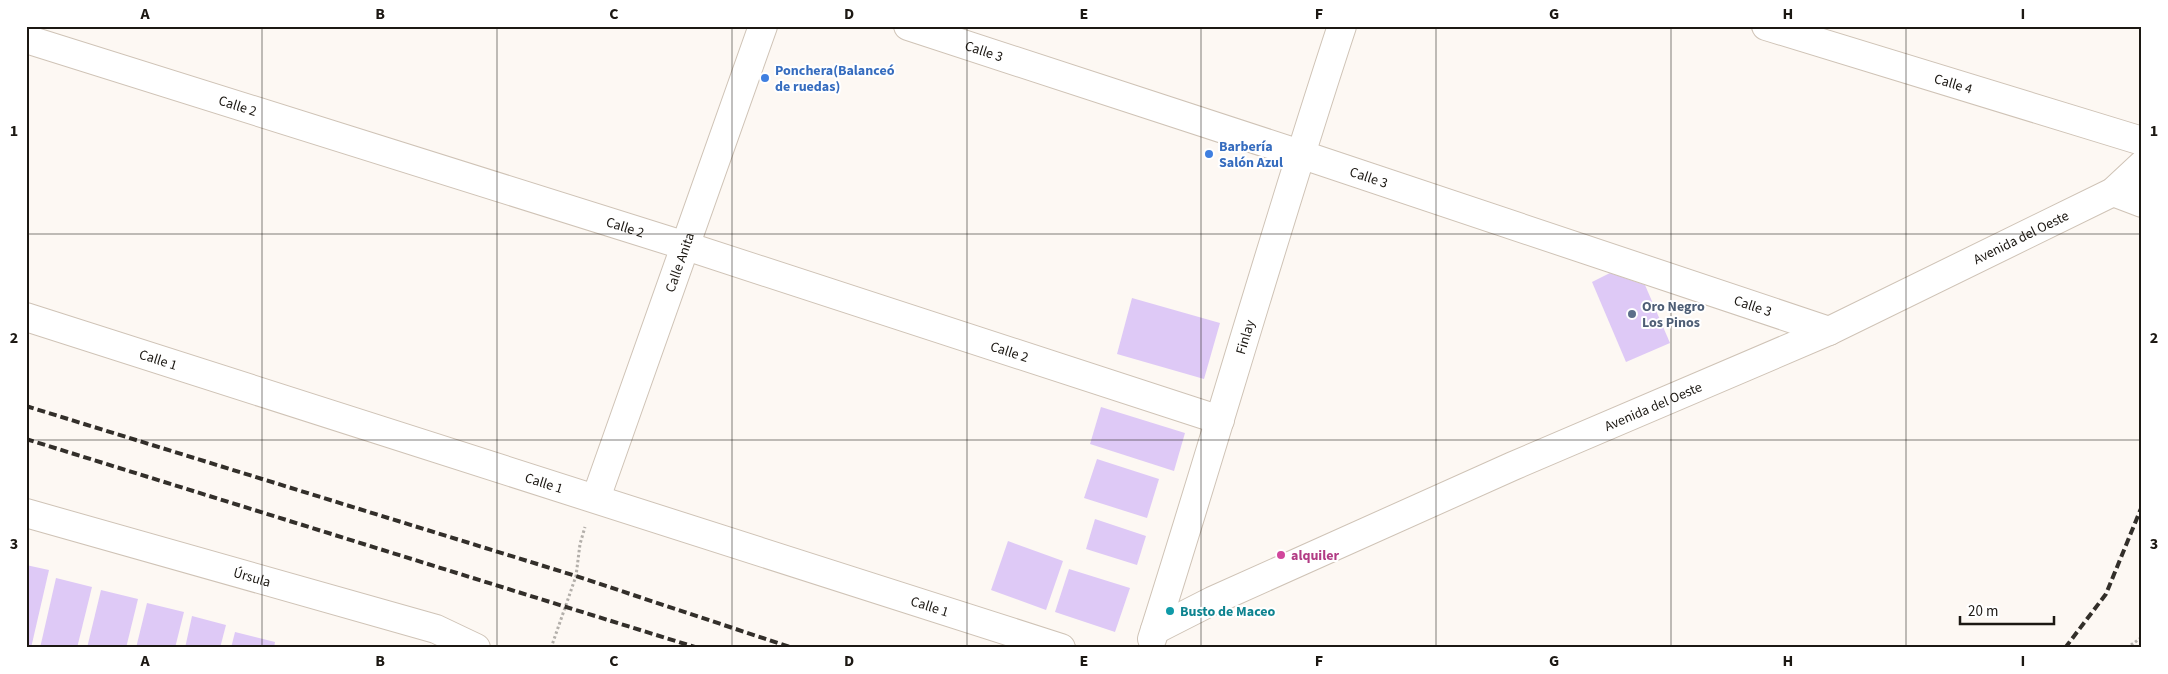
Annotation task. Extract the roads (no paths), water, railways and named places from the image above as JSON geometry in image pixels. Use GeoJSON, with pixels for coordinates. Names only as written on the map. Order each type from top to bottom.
{"type":"FeatureCollection","features":[{"type":"Feature","properties":{"kind":"street","name":"Calle Anita"},"geometry":{"type":"LineString","coordinates":[[595,498],[763,26]]}},
{"type":"Feature","properties":{"kind":"street","name":"Calle 3"},"geometry":{"type":"LineString","coordinates":[[908,26],[1300,154],[1829,331]]}},
{"type":"Feature","properties":{"kind":"street","name":"Finlay"},"geometry":{"type":"LineString","coordinates":[[1152,639],[1269,263],[1300,154],[1342,26]]}},
{"type":"Feature","properties":{"kind":"street","name":"Calle 4"},"geometry":{"type":"LineString","coordinates":[[1766,26],[2142,140]]}},
{"type":"Feature","properties":{"kind":"street","name":"Calle 2"},"geometry":{"type":"LineString","coordinates":[[26,38],[686,246],[1220,420]]}},
{"type":"Feature","properties":{"kind":"street","name":"Avenida del Oeste"},"geometry":{"type":"LineString","coordinates":[[1152,639],[1212,601],[1513,466],[1829,331],[2113,192],[2142,165]]}},
{"type":"Feature","properties":{"kind":"street"},"geometry":{"type":"LineString","coordinates":[[2113,192],[2142,203]]}},
{"type":"Feature","properties":{"kind":"street","name":"Calle 1"},"geometry":{"type":"LineString","coordinates":[[26,317],[1061,648]]}},
{"type":"Feature","properties":{"kind":"street","name":"Úrsula"},"geometry":{"type":"LineString","coordinates":[[26,513],[436,629],[476,648]]}},
{"type":"Feature","properties":{"kind":"railway"},"geometry":{"type":"LineString","coordinates":[[26,406],[576,576],[793,648]]}},
{"type":"Feature","properties":{"kind":"railway"},"geometry":{"type":"LineString","coordinates":[[26,439],[698,648]]}},
{"type":"Feature","properties":{"kind":"railway"},"geometry":{"type":"LineString","coordinates":[[2065,648],[2106,594],[2142,506]]}},
{"type":"Feature","properties":{"kind":"place","name":"Ponchera(Balanceó de ruedas)"},"geometry":{"type":"Point","coordinates":[765,78]}},
{"type":"Feature","properties":{"kind":"place","name":"Barbería Salón Azul"},"geometry":{"type":"Point","coordinates":[1209,154]}},
{"type":"Feature","properties":{"kind":"place","name":"Oro Negro Los Pinos"},"geometry":{"type":"Point","coordinates":[1632,314]}},
{"type":"Feature","properties":{"kind":"place","name":"alquiler"},"geometry":{"type":"Point","coordinates":[1281,555]}},
{"type":"Feature","properties":{"kind":"place","name":"Busto de Maceo"},"geometry":{"type":"Point","coordinates":[1170,611]}}]}
